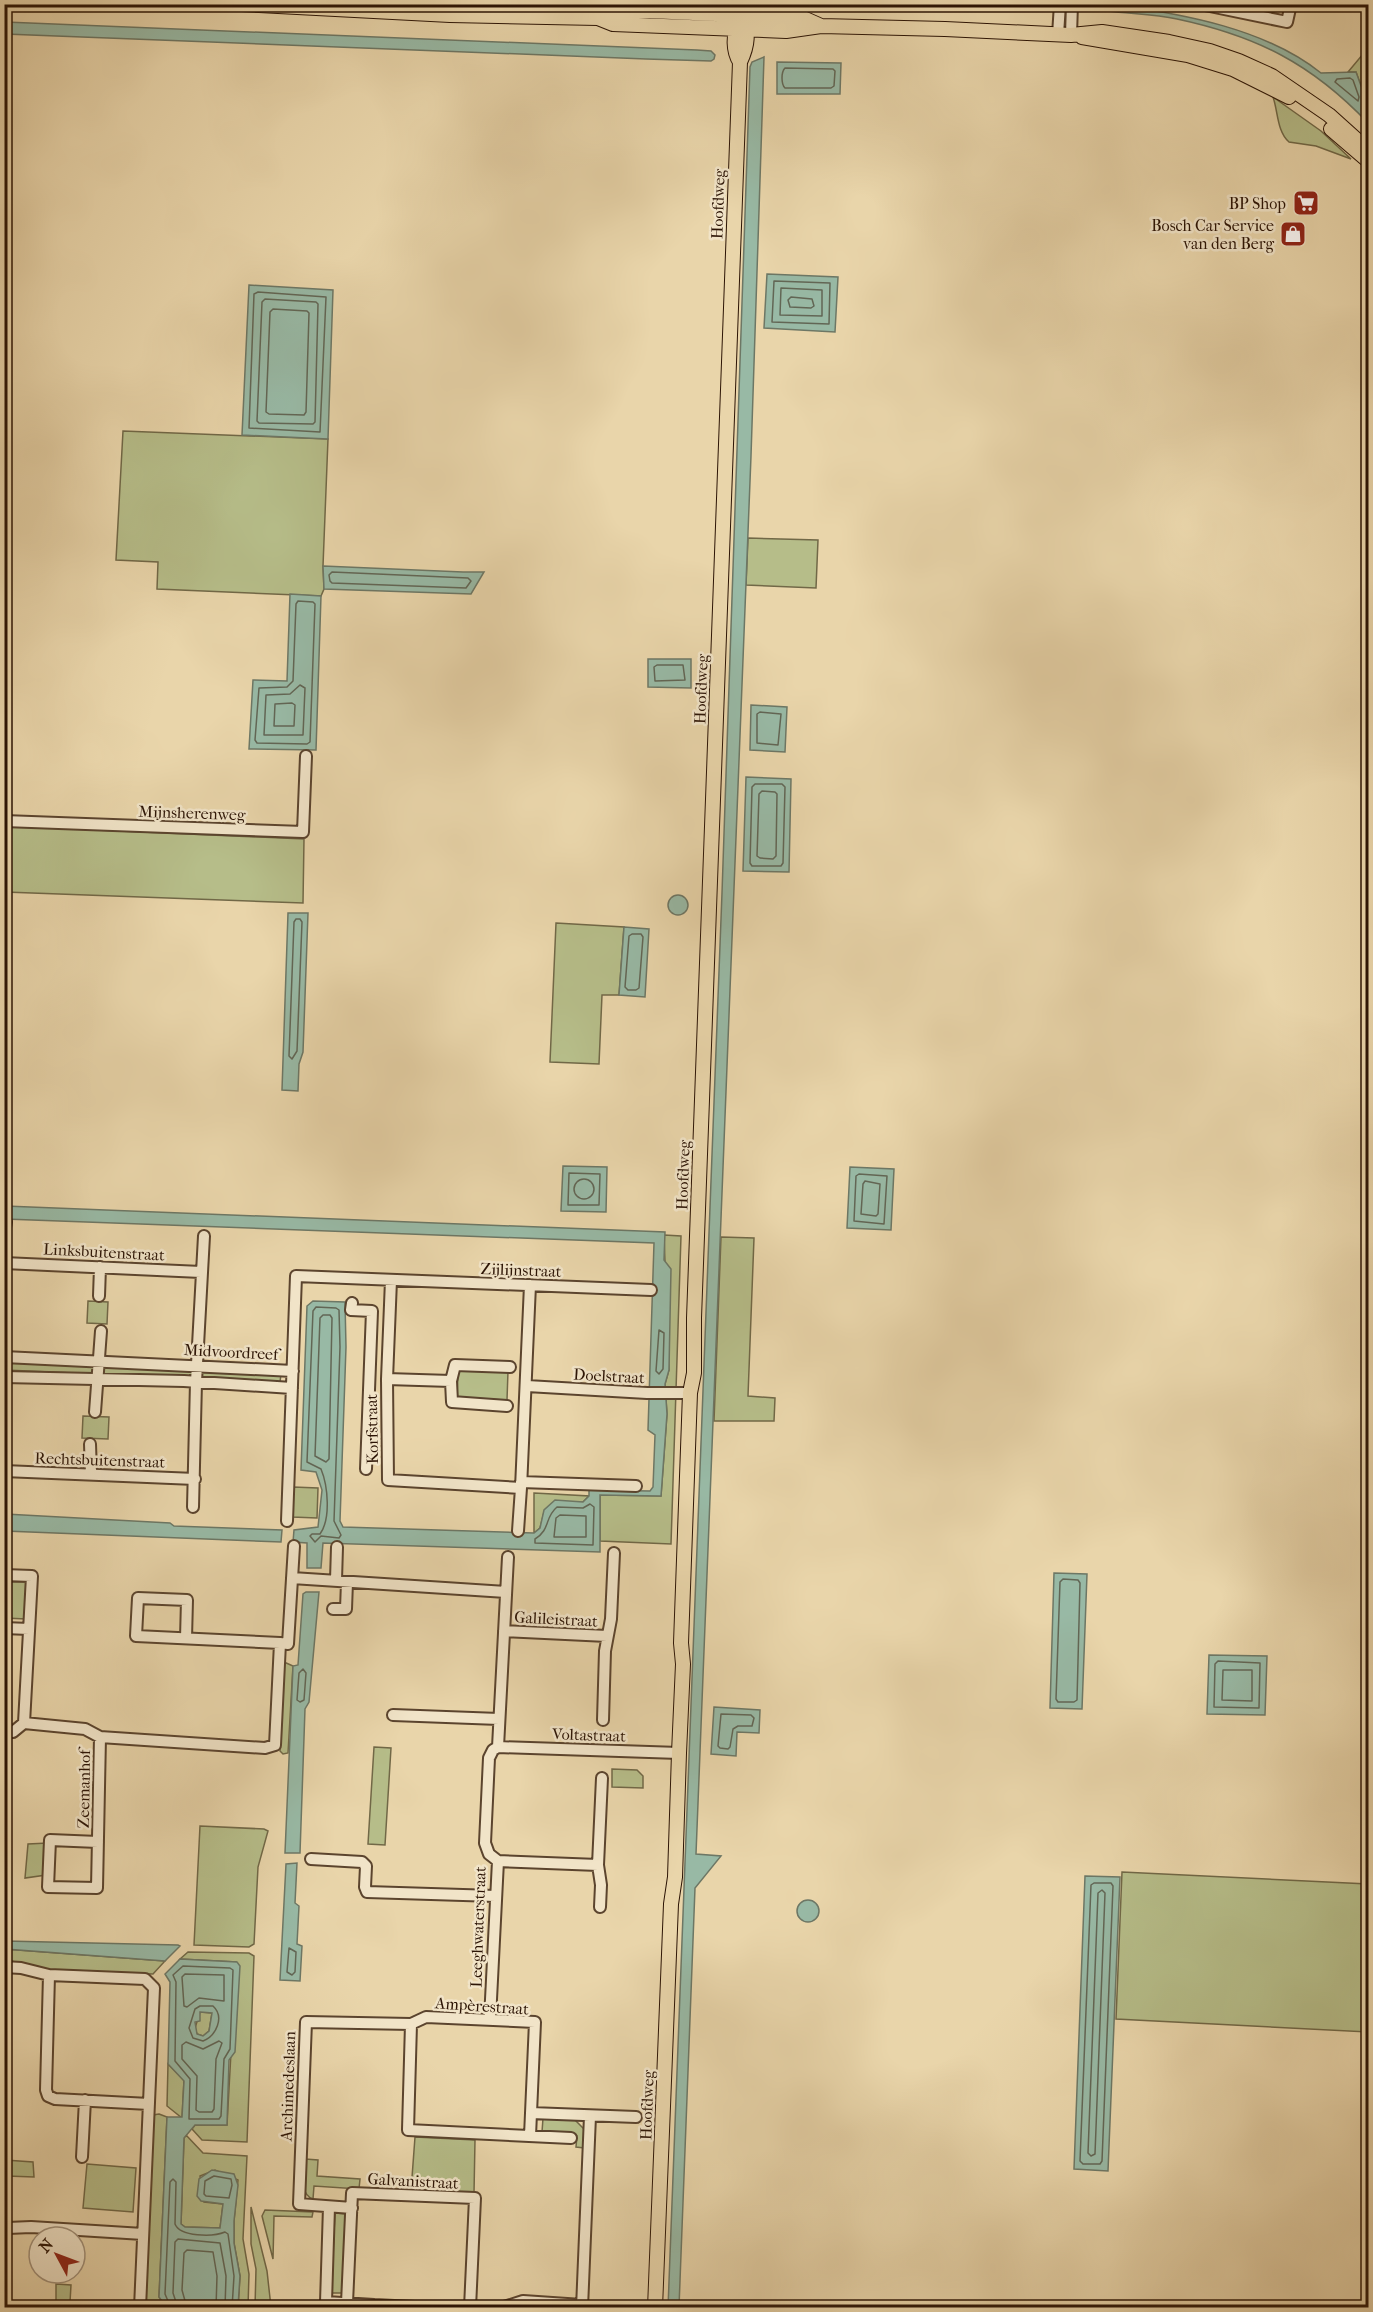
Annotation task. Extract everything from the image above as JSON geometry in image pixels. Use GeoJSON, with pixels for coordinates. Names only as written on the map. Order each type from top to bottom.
{"type":"FeatureCollection","features":[{"type":"Feature","properties":{"kind":"main road"},"geometry":{"type":"LineString","coordinates":[[242,4],[450,15],[598,18],[613,24],[742,30],[806,30],[821,26],[945,28],[1065,35],[1102,32],[1169,42],[1239,61],[1272,76],[1303,96],[1359,142],[1368,159]]}},
{"type":"Feature","properties":{"kind":"main road"},"geometry":{"type":"LineString","coordinates":[[598,18],[615,11],[742,10],[803,18],[821,26]]}},
{"type":"Feature","properties":{"kind":"main road"},"geometry":{"type":"LineString","coordinates":[[742,10],[742,30]]}},
{"type":"Feature","properties":{"kind":"main road","name":"Hoofdweg"},"geometry":{"type":"LineString","coordinates":[[655,2307],[671,1904],[675,1877],[675,1753],[683,1664],[681,1643],[690,1393],[694,1373],[694,1318],[740,62],[746,49],[742,30]]}},
{"type":"Feature","properties":{"kind":"street"},"geometry":{"type":"LineString","coordinates":[[1060,4],[1065,35]]}},
{"type":"Feature","properties":{"kind":"street"},"geometry":{"type":"LineString","coordinates":[[1065,35],[1072,4]]}},
{"type":"Feature","properties":{"kind":"street"},"geometry":{"type":"LineString","coordinates":[[1200,4],[1287,22],[1291,4]]}},
{"type":"Feature","properties":{"kind":"street","name":"Mijnsherenweg"},"geometry":{"type":"LineString","coordinates":[[4,821],[303,832],[306,756]]}},
{"type":"Feature","properties":{"kind":"street"},"geometry":{"type":"LineString","coordinates":[[193,1507],[196,1382],[204,1236]]}},
{"type":"Feature","properties":{"kind":"street","name":"Linksbuitenstraat"},"geometry":{"type":"LineString","coordinates":[[4,1263],[201,1272]]}},
{"type":"Feature","properties":{"kind":"street"},"geometry":{"type":"LineString","coordinates":[[99,1296],[100,1268]]}},
{"type":"Feature","properties":{"kind":"street","name":"Zijlijnstraat"},"geometry":{"type":"LineString","coordinates":[[293,1371],[296,1276],[651,1290]]}},
{"type":"Feature","properties":{"kind":"street","name":"Korfstraat"},"geometry":{"type":"LineString","coordinates":[[391,1280],[387,1379],[388,1480],[636,1486]]}},
{"type":"Feature","properties":{"kind":"street"},"geometry":{"type":"LineString","coordinates":[[518,1531],[527,1386],[530,1285]]}},
{"type":"Feature","properties":{"kind":"street"},"geometry":{"type":"LineString","coordinates":[[352,1303],[351,1310],[372,1311],[366,1469]]}},
{"type":"Feature","properties":{"kind":"street"},"geometry":{"type":"LineString","coordinates":[[95,1412],[101,1331]]}},
{"type":"Feature","properties":{"kind":"street","name":"Midvoordreef"},"geometry":{"type":"LineString","coordinates":[[4,1357],[293,1371],[292,1388],[96,1378],[4,1377]]}},
{"type":"Feature","properties":{"kind":"street"},"geometry":{"type":"LineString","coordinates":[[507,1406],[452,1402],[452,1382],[455,1365],[510,1366]]}},
{"type":"Feature","properties":{"kind":"street"},"geometry":{"type":"LineString","coordinates":[[387,1379],[452,1382]]}},
{"type":"Feature","properties":{"kind":"street","name":"Doelstraat"},"geometry":{"type":"LineString","coordinates":[[527,1386],[666,1394],[690,1393]]}},
{"type":"Feature","properties":{"kind":"street"},"geometry":{"type":"LineString","coordinates":[[287,1521],[292,1388]]}},
{"type":"Feature","properties":{"kind":"street"},"geometry":{"type":"LineString","coordinates":[[90,1444],[91,1474]]}},
{"type":"Feature","properties":{"kind":"street","name":"Rechtsbuitenstraat"},"geometry":{"type":"LineString","coordinates":[[4,1471],[195,1479]]}},
{"type":"Feature","properties":{"kind":"street"},"geometry":{"type":"LineString","coordinates":[[186,1638],[187,1600],[138,1598],[136,1636],[288,1644],[294,1546]]}},
{"type":"Feature","properties":{"kind":"street"},"geometry":{"type":"LineString","coordinates":[[333,1609],[346,1610],[338,1547]]}},
{"type":"Feature","properties":{"kind":"street","name":"Galileistraat"},"geometry":{"type":"LineString","coordinates":[[603,1720],[614,1553]]}},
{"type":"Feature","properties":{"kind":"street","name":"Leeghwaterstraat"},"geometry":{"type":"LineString","coordinates":[[490,2019],[498,1860],[489,1854],[485,1843],[489,1758],[493,1750],[498,1747],[508,1557]]}},
{"type":"Feature","properties":{"kind":"street"},"geometry":{"type":"LineString","coordinates":[[4,1575],[32,1576],[24,1723]]}},
{"type":"Feature","properties":{"kind":"street"},"geometry":{"type":"LineString","coordinates":[[292,1578],[506,1592]]}},
{"type":"Feature","properties":{"kind":"street"},"geometry":{"type":"LineString","coordinates":[[4,1628],[29,1629]]}},
{"type":"Feature","properties":{"kind":"street","name":"Galileistraat"},"geometry":{"type":"LineString","coordinates":[[504,1631],[607,1636]]}},
{"type":"Feature","properties":{"kind":"street"},"geometry":{"type":"LineString","coordinates":[[4,1732],[13,1732],[24,1723],[85,1729],[100,1737],[265,1748],[275,1745],[280,1643]]}},
{"type":"Feature","properties":{"kind":"street"},"geometry":{"type":"LineString","coordinates":[[393,1715],[499,1719]]}},
{"type":"Feature","properties":{"kind":"street","name":"Zeemanhof"},"geometry":{"type":"LineString","coordinates":[[98,1842],[50,1839],[48,1887],[97,1888],[98,1842],[100,1737]]}},
{"type":"Feature","properties":{"kind":"street","name":"Voltastraat"},"geometry":{"type":"LineString","coordinates":[[498,1747],[675,1753]]}},
{"type":"Feature","properties":{"kind":"street"},"geometry":{"type":"LineString","coordinates":[[600,1907],[601,1885],[598,1865],[602,1778]]}},
{"type":"Feature","properties":{"kind":"street"},"geometry":{"type":"LineString","coordinates":[[311,1859],[362,1862],[366,1866],[365,1887],[367,1892],[495,1896]]}},
{"type":"Feature","properties":{"kind":"street"},"geometry":{"type":"LineString","coordinates":[[498,1860],[598,1865]]}},
{"type":"Feature","properties":{"kind":"street"},"geometry":{"type":"LineString","coordinates":[[4,1967],[21,1968],[49,1976],[145,1979],[154,1988],[140,2307]]}},
{"type":"Feature","properties":{"kind":"street"},"geometry":{"type":"LineString","coordinates":[[49,1976],[46,2090],[48,2096],[149,2104]]}},
{"type":"Feature","properties":{"kind":"street","name":"Ampèrestraat"},"geometry":{"type":"LineString","coordinates":[[411,2024],[426,2017],[535,2022],[530,2136]]}},
{"type":"Feature","properties":{"kind":"street","name":"Archimedeslaan"},"geometry":{"type":"LineString","coordinates":[[351,2208],[299,2204],[306,2022],[411,2024]]}},
{"type":"Feature","properties":{"kind":"street"},"geometry":{"type":"LineString","coordinates":[[411,2024],[408,2130],[571,2138]]}},
{"type":"Feature","properties":{"kind":"street"},"geometry":{"type":"LineString","coordinates":[[82,2157],[85,2100]]}},
{"type":"Feature","properties":{"kind":"street"},"geometry":{"type":"LineString","coordinates":[[531,2114],[636,2117]]}},
{"type":"Feature","properties":{"kind":"street"},"geometry":{"type":"LineString","coordinates":[[503,2307],[523,2301],[582,2306],[590,2115]]}},
{"type":"Feature","properties":{"kind":"street","name":"Galvanistraat"},"geometry":{"type":"LineString","coordinates":[[351,2208],[352,2193],[475,2199],[470,2307]]}},
{"type":"Feature","properties":{"kind":"street"},"geometry":{"type":"LineString","coordinates":[[329,2207],[326,2302],[435,2307]]}},
{"type":"Feature","properties":{"kind":"street"},"geometry":{"type":"LineString","coordinates":[[347,2303],[351,2208]]}},
{"type":"Feature","properties":{"kind":"street"},"geometry":{"type":"LineString","coordinates":[[8,2228],[31,2227],[143,2234]]}},
{"type":"Feature","properties":{"kind":"green space"},"geometry":{"type":"Polygon","coordinates":[[[326,5],[610,5],[492,10],[326,5]]]}},
{"type":"Feature","properties":{"kind":"green space"},"geometry":{"type":"Polygon","coordinates":[[[1368,48],[1368,105],[1356,72],[1348,72],[1368,48]]]}},
{"type":"Feature","properties":{"kind":"green space"},"geometry":{"type":"Polygon","coordinates":[[[1273,97],[1321,131],[1351,159],[1316,146],[1289,142],[1282,133],[1273,97]]]}},
{"type":"Feature","properties":{"kind":"green space"},"geometry":{"type":"Polygon","coordinates":[[[123,431],[328,439],[324,589],[321,596],[157,589],[158,562],[116,560],[123,431]]]}},
{"type":"Feature","properties":{"kind":"green space"},"geometry":{"type":"Polygon","coordinates":[[[748,538],[818,540],[816,588],[746,585],[748,538]]]}},
{"type":"Feature","properties":{"kind":"green space"},"geometry":{"type":"Polygon","coordinates":[[[5,826],[304,839],[303,903],[5,892],[5,826]]]}},
{"type":"Feature","properties":{"kind":"green space"},"geometry":{"type":"Polygon","coordinates":[[[556,923],[624,927],[619,995],[602,995],[599,1064],[550,1062],[556,923]]]}},
{"type":"Feature","properties":{"kind":"green space"},"geometry":{"type":"Polygon","coordinates":[[[664,1235],[681,1236],[671,1544],[600,1541],[600,1495],[661,1496],[667,1414],[665,1384],[669,1370],[664,1235]]]}},
{"type":"Feature","properties":{"kind":"green space"},"geometry":{"type":"Polygon","coordinates":[[[721,1237],[754,1238],[748,1396],[775,1398],[774,1421],[714,1421],[721,1237]]]}},
{"type":"Feature","properties":{"kind":"green space"},"geometry":{"type":"Polygon","coordinates":[[[88,1301],[108,1302],[107,1324],[87,1323],[88,1301]]]}},
{"type":"Feature","properties":{"kind":"green space"},"geometry":{"type":"Polygon","coordinates":[[[5,1362],[281,1374],[280,1382],[5,1370],[5,1362]]]}},
{"type":"Feature","properties":{"kind":"green space"},"geometry":{"type":"Polygon","coordinates":[[[458,1370],[508,1371],[507,1400],[457,1398],[458,1370]]]}},
{"type":"Feature","properties":{"kind":"green space"},"geometry":{"type":"Polygon","coordinates":[[[83,1416],[109,1417],[108,1439],[82,1438],[83,1416]]]}},
{"type":"Feature","properties":{"kind":"green space"},"geometry":{"type":"Polygon","coordinates":[[[293,1487],[318,1488],[317,1518],[292,1517],[293,1487]]]}},
{"type":"Feature","properties":{"kind":"green space"},"geometry":{"type":"Polygon","coordinates":[[[534,1493],[589,1496],[583,1502],[544,1512],[540,1528],[534,1533],[534,1493]]]}},
{"type":"Feature","properties":{"kind":"green space"},"geometry":{"type":"Polygon","coordinates":[[[5,1582],[28,1582],[26,1619],[5,1618],[5,1582]]]}},
{"type":"Feature","properties":{"kind":"green space"},"geometry":{"type":"Polygon","coordinates":[[[284,1662],[293,1666],[288,1753],[283,1754],[280,1751],[284,1662]]]}},
{"type":"Feature","properties":{"kind":"green space"},"geometry":{"type":"Polygon","coordinates":[[[374,1747],[391,1748],[385,1845],[368,1844],[374,1747]]]}},
{"type":"Feature","properties":{"kind":"green space"},"geometry":{"type":"Polygon","coordinates":[[[612,1769],[637,1770],[643,1776],[643,1788],[612,1787],[612,1769]]]}},
{"type":"Feature","properties":{"kind":"green space"},"geometry":{"type":"Polygon","coordinates":[[[200,1826],[268,1831],[258,1867],[254,1944],[249,1947],[194,1945],[200,1826]]]}},
{"type":"Feature","properties":{"kind":"green space"},"geometry":{"type":"Polygon","coordinates":[[[48,1843],[46,1875],[25,1878],[28,1844],[48,1843]]]}},
{"type":"Feature","properties":{"kind":"green space"},"geometry":{"type":"Polygon","coordinates":[[[1122,1872],[1368,1884],[1368,2032],[1116,2019],[1122,1872]]]}},
{"type":"Feature","properties":{"kind":"green space"},"geometry":{"type":"Polygon","coordinates":[[[4,1949],[165,1961],[153,1974],[43,1970],[32,1965],[5,1960],[4,1949]]]}},
{"type":"Feature","properties":{"kind":"green space"},"geometry":{"type":"Polygon","coordinates":[[[188,1952],[249,1953],[254,1956],[247,2142],[202,2140],[192,2129],[195,2125],[227,2125],[236,1962],[180,1959],[188,1952]]]}},
{"type":"Feature","properties":{"kind":"green space"},"geometry":{"type":"Polygon","coordinates":[[[200,2012],[212,2013],[209,2031],[203,2036],[197,2034],[195,2028],[200,2012]]]}},
{"type":"Feature","properties":{"kind":"green space"},"geometry":{"type":"Polygon","coordinates":[[[168,2064],[184,2080],[182,2118],[167,2106],[168,2064]]]}},
{"type":"Feature","properties":{"kind":"green space"},"geometry":{"type":"Polygon","coordinates":[[[159,2114],[167,2117],[159,2297],[166,2307],[144,2308],[153,2115],[159,2114]]]}},
{"type":"Feature","properties":{"kind":"green space"},"geometry":{"type":"Polygon","coordinates":[[[543,2118],[575,2120],[584,2129],[584,2148],[576,2147],[577,2136],[571,2133],[542,2132],[543,2118]]]}},
{"type":"Feature","properties":{"kind":"green space"},"geometry":{"type":"Polygon","coordinates":[[[186,2135],[203,2153],[247,2156],[243,2239],[249,2274],[248,2307],[238,2307],[240,2276],[234,2243],[234,2221],[238,2180],[215,2170],[200,2176],[204,2202],[223,2204],[220,2228],[185,2227],[181,2224],[184,2138],[186,2135]]]}},
{"type":"Feature","properties":{"kind":"green space"},"geometry":{"type":"Polygon","coordinates":[[[415,2137],[475,2140],[474,2193],[411,2191],[415,2137]]]}},
{"type":"Feature","properties":{"kind":"green space"},"geometry":{"type":"Polygon","coordinates":[[[305,2159],[318,2160],[317,2176],[360,2179],[359,2189],[314,2186],[313,2199],[308,2196],[304,2188],[305,2159]]]}},
{"type":"Feature","properties":{"kind":"green space"},"geometry":{"type":"Polygon","coordinates":[[[5,2160],[33,2162],[34,2177],[7,2176],[5,2160]]]}},
{"type":"Feature","properties":{"kind":"green space"},"geometry":{"type":"Polygon","coordinates":[[[87,2164],[136,2168],[133,2212],[83,2208],[87,2164]]]}},
{"type":"Feature","properties":{"kind":"green space"},"geometry":{"type":"Polygon","coordinates":[[[251,2207],[267,2271],[271,2307],[255,2307],[256,2269],[251,2244],[251,2207]]]}},
{"type":"Feature","properties":{"kind":"green space"},"geometry":{"type":"Polygon","coordinates":[[[265,2210],[313,2212],[312,2217],[274,2216],[273,2259],[262,2216],[265,2210]]]}},
{"type":"Feature","properties":{"kind":"green space"},"geometry":{"type":"Polygon","coordinates":[[[335,2213],[347,2214],[342,2293],[331,2293],[335,2213]]]}},
{"type":"Feature","properties":{"kind":"green space"},"geometry":{"type":"Polygon","coordinates":[[[56,2285],[71,2285],[70,2302],[56,2302],[56,2285]]]}},
{"type":"Feature","properties":{"kind":"water"},"geometry":{"type":"Polygon","coordinates":[[[1116,5],[1169,13],[1223,26],[1275,45],[1321,73],[1356,72],[1368,105],[1368,123],[1326,84],[1282,55],[1233,34],[1206,26],[1151,15],[1108,11],[1107,8],[1116,5]]]}},
{"type":"Feature","properties":{"kind":"water"},"geometry":{"type":"Polygon","coordinates":[[[5,22],[697,50],[711,51],[715,55],[711,61],[5,34],[5,22]]]}},
{"type":"Feature","properties":{"kind":"water"},"geometry":{"type":"Polygon","coordinates":[[[764,57],[751,456],[696,1854],[721,1856],[695,1888],[679,2307],[668,2308],[722,893],[750,67],[752,62],[764,57]]]}},
{"type":"Feature","properties":{"kind":"water"},"geometry":{"type":"Polygon","coordinates":[[[777,62],[841,63],[840,94],[777,94],[777,62]]]}},
{"type":"Feature","properties":{"kind":"water"},"geometry":{"type":"Polygon","coordinates":[[[767,274],[838,277],[835,332],[764,328],[767,274]]]}},
{"type":"Feature","properties":{"kind":"water"},"geometry":{"type":"Polygon","coordinates":[[[249,285],[333,290],[328,439],[242,435],[249,285]]]}},
{"type":"Feature","properties":{"kind":"water"},"geometry":{"type":"Polygon","coordinates":[[[323,566],[484,572],[471,594],[324,589],[323,566]]]}},
{"type":"Feature","properties":{"kind":"water"},"geometry":{"type":"Polygon","coordinates":[[[290,594],[321,596],[316,750],[249,749],[253,680],[287,681],[290,594]]]}},
{"type":"Feature","properties":{"kind":"water"},"geometry":{"type":"Polygon","coordinates":[[[648,659],[691,659],[691,688],[648,687],[648,659]]]}},
{"type":"Feature","properties":{"kind":"water"},"geometry":{"type":"Polygon","coordinates":[[[751,705],[787,707],[785,752],[750,750],[751,705]]]}},
{"type":"Feature","properties":{"kind":"water"},"geometry":{"type":"Polygon","coordinates":[[[746,777],[791,779],[789,872],[743,871],[746,777]]]}},
{"type":"Feature","properties":{"kind":"water"},"geometry":{"type":"Polygon","coordinates":[[[674,895],[682,895],[688,901],[688,909],[682,915],[674,915],[668,909],[668,901],[674,895]]]}},
{"type":"Feature","properties":{"kind":"water"},"geometry":{"type":"Polygon","coordinates":[[[288,913],[308,913],[303,1052],[299,1064],[298,1091],[282,1090],[288,913]]]}},
{"type":"Feature","properties":{"kind":"water"},"geometry":{"type":"Polygon","coordinates":[[[624,927],[649,929],[645,997],[619,995],[624,927]]]}},
{"type":"Feature","properties":{"kind":"water"},"geometry":{"type":"Polygon","coordinates":[[[563,1166],[607,1167],[606,1212],[561,1211],[563,1166]]]}},
{"type":"Feature","properties":{"kind":"water"},"geometry":{"type":"Polygon","coordinates":[[[850,1167],[894,1169],[891,1230],[847,1228],[850,1167]]]}},
{"type":"Feature","properties":{"kind":"water"},"geometry":{"type":"Polygon","coordinates":[[[5,1206],[665,1232],[664,1260],[671,1269],[669,1370],[665,1384],[667,1414],[661,1496],[600,1495],[600,1552],[323,1543],[321,1568],[307,1568],[307,1543],[293,1542],[294,1530],[318,1527],[322,1490],[316,1472],[301,1470],[307,1306],[313,1301],[345,1302],[346,1347],[340,1521],[343,1527],[534,1533],[540,1528],[544,1510],[555,1500],[583,1502],[589,1496],[589,1490],[650,1491],[653,1487],[655,1435],[648,1430],[654,1243],[5,1219],[5,1206]]]}},
{"type":"Feature","properties":{"kind":"water"},"geometry":{"type":"Polygon","coordinates":[[[5,1514],[170,1523],[174,1526],[282,1530],[281,1542],[5,1531],[5,1514]]]}},
{"type":"Feature","properties":{"kind":"water"},"geometry":{"type":"Polygon","coordinates":[[[1054,1573],[1087,1574],[1082,1709],[1050,1708],[1054,1573]]]}},
{"type":"Feature","properties":{"kind":"water"},"geometry":{"type":"Polygon","coordinates":[[[319,1592],[309,1702],[305,1709],[300,1853],[285,1853],[293,1666],[298,1665],[303,1594],[319,1592]]]}},
{"type":"Feature","properties":{"kind":"water"},"geometry":{"type":"Polygon","coordinates":[[[1209,1655],[1267,1656],[1265,1715],[1207,1714],[1209,1655]]]}},
{"type":"Feature","properties":{"kind":"water"},"geometry":{"type":"Polygon","coordinates":[[[714,1707],[760,1710],[759,1733],[737,1732],[736,1756],[711,1754],[714,1707]]]}},
{"type":"Feature","properties":{"kind":"water"},"geometry":{"type":"Polygon","coordinates":[[[297,1863],[295,1903],[299,1906],[297,1944],[302,1946],[300,1981],[280,1980],[286,1864],[297,1863]]]}},
{"type":"Feature","properties":{"kind":"water"},"geometry":{"type":"Polygon","coordinates":[[[1085,1876],[1120,1877],[1108,2171],[1074,2169],[1085,1876]]]}},
{"type":"Feature","properties":{"kind":"water"},"geometry":{"type":"Polygon","coordinates":[[[808,1900],[816,1903],[819,1911],[816,1919],[808,1922],[800,1919],[797,1911],[800,1903],[808,1900]]]}},
{"type":"Feature","properties":{"kind":"water"},"geometry":{"type":"Polygon","coordinates":[[[5,1941],[180,1946],[165,1961],[5,1949],[5,1941]]]}},
{"type":"Feature","properties":{"kind":"water"},"geometry":{"type":"Polygon","coordinates":[[[180,1959],[237,1962],[240,1966],[235,2052],[229,2060],[227,2125],[195,2125],[184,2138],[181,2224],[185,2227],[220,2228],[223,2204],[201,2201],[197,2196],[199,2179],[212,2170],[234,2174],[238,2185],[234,2243],[240,2276],[238,2307],[166,2307],[159,2297],[167,2117],[182,2117],[184,2081],[168,2064],[170,1982],[165,1974],[180,1959]],[[200,2012],[200,2021],[195,2022],[197,2034],[203,2036],[209,2031],[212,2013],[200,2012]]]}},
{"type":"Feature","properties":{"kind":"place","name":"BP Shop"},"geometry":{"type":"Point","coordinates":[1306,203]}},
{"type":"Feature","properties":{"kind":"place","name":"Bosch Car Service van den Berg"},"geometry":{"type":"Point","coordinates":[1293,234]}}]}
